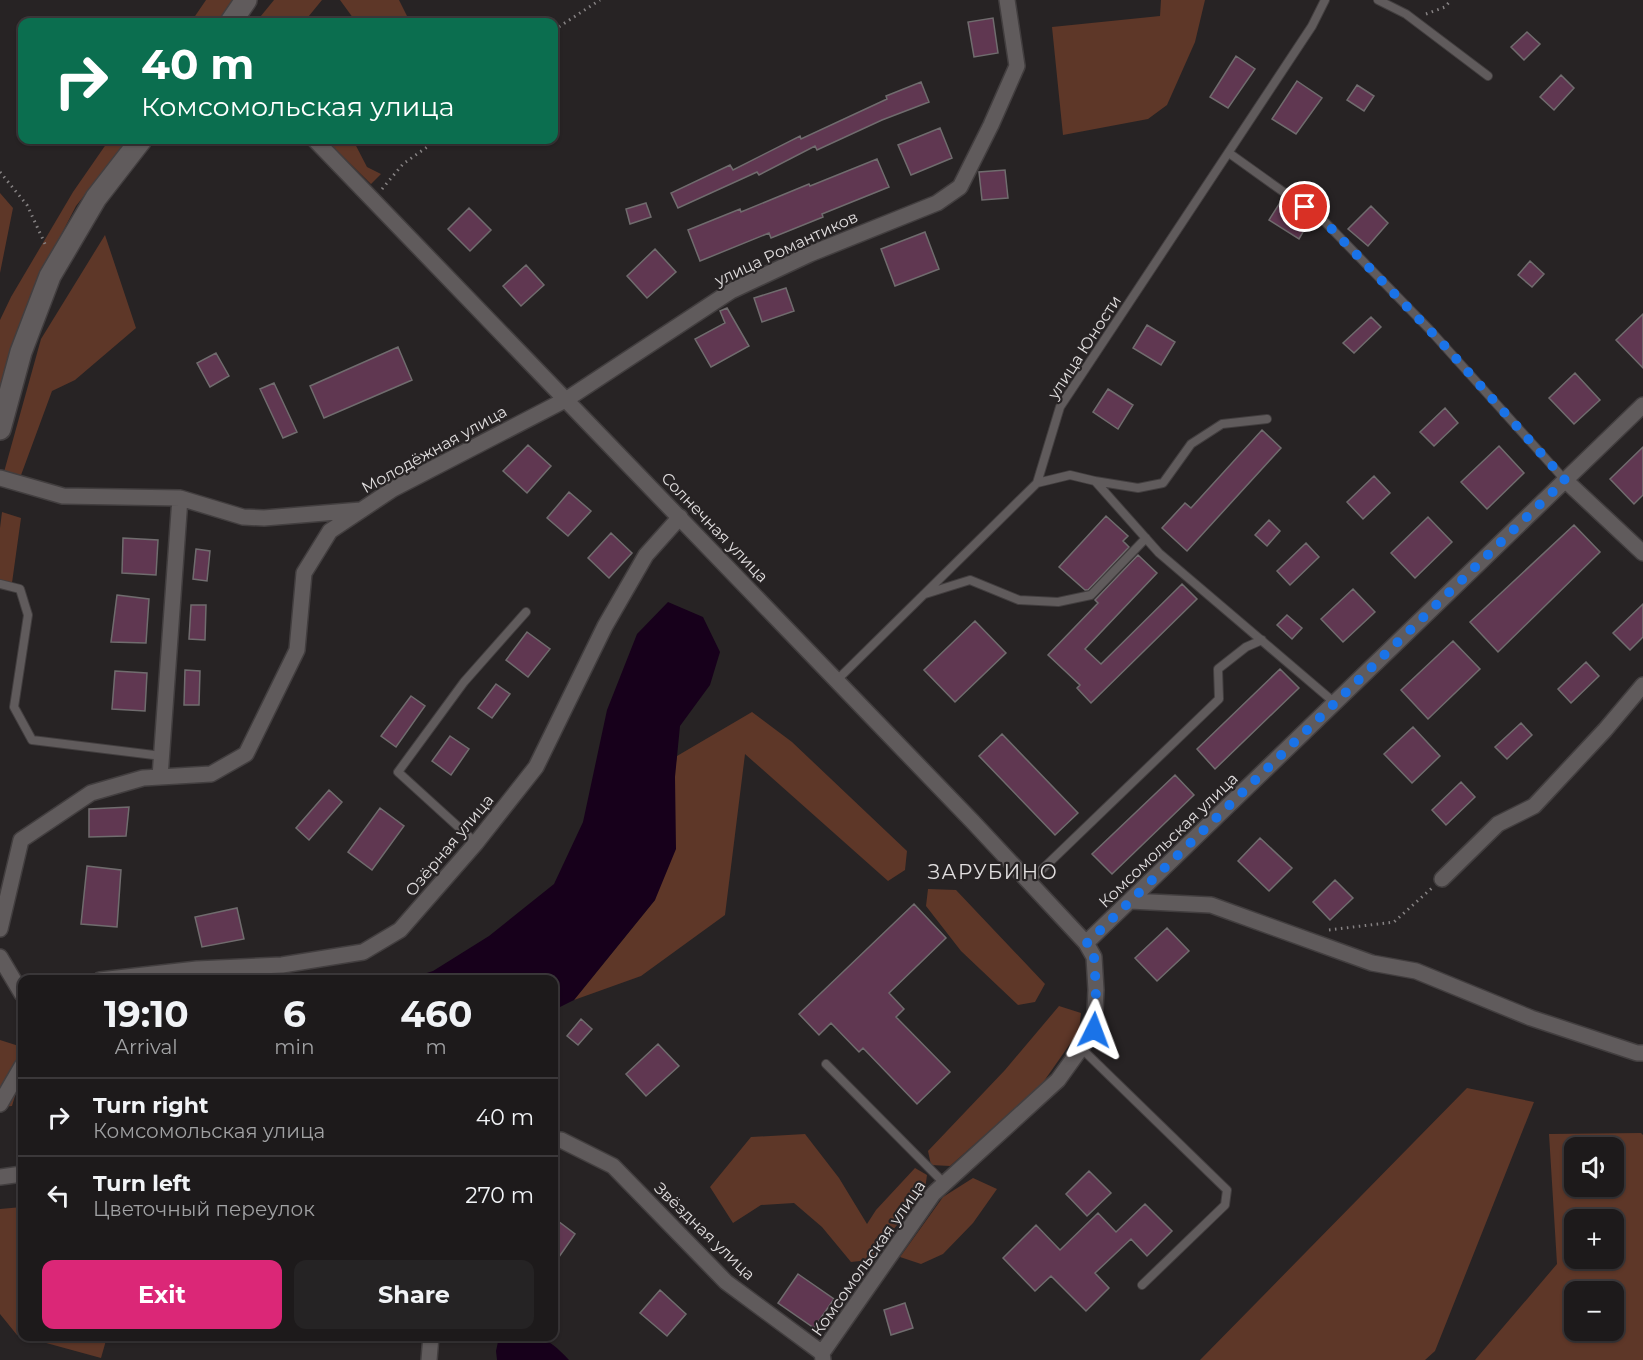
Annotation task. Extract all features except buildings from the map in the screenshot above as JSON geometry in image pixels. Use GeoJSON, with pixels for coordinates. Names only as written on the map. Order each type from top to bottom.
{"type":"FeatureCollection","features":[{"type":"Feature","properties":{"kind":"main road"},"geometry":{"type":"LineString","coordinates":[[234,18],[246,0]]}},
{"type":"Feature","properties":{"kind":"main road"},"geometry":{"type":"LineString","coordinates":[[0,429],[21,352],[50,276],[96,198],[138,144]]}},
{"type":"Feature","properties":{"kind":"street","name":"улица Романтиков"},"geometry":{"type":"LineString","coordinates":[[567,399],[731,291],[810,254],[937,203],[960,187],[1017,66],[1007,0]]}},
{"type":"Feature","properties":{"kind":"street","name":"Солнечная улица"},"geometry":{"type":"LineString","coordinates":[[319,144],[837,680],[1086,944]]}},
{"type":"Feature","properties":{"kind":"street","name":"Молодёжная улица"},"geometry":{"type":"LineString","coordinates":[[0,929],[21,840],[91,793],[143,777],[211,774],[246,754],[297,650],[304,573],[330,531],[393,489],[567,399]]}},
{"type":"Feature","properties":{"kind":"street","name":"Комсомольская улица"},"geometry":{"type":"LineString","coordinates":[[822,1357],[933,1194],[1058,1080],[1094,1030],[1096,990],[1094,957],[1086,944],[1643,405]]}},
{"type":"Feature","properties":{"kind":"street"},"geometry":{"type":"LineString","coordinates":[[0,478],[63,496],[180,498],[243,517],[264,518],[362,510]]}},
{"type":"Feature","properties":{"kind":"street"},"geometry":{"type":"LineString","coordinates":[[1565,480],[1643,553]]}},
{"type":"Feature","properties":{"kind":"street"},"geometry":{"type":"LineString","coordinates":[[160,777],[180,498]]}},
{"type":"Feature","properties":{"kind":"street","name":"Озёрная улица"},"geometry":{"type":"LineString","coordinates":[[144,975],[282,964],[363,952],[400,930],[476,843],[536,767],[605,626],[646,555],[680,517]]}},
{"type":"Feature","properties":{"kind":"street"},"geometry":{"type":"LineString","coordinates":[[1442,879],[1498,824],[1534,806],[1605,730],[1643,685]]}},
{"type":"Feature","properties":{"kind":"street"},"geometry":{"type":"LineString","coordinates":[[1130,901],[1211,905],[1372,963],[1416,971],[1531,1018],[1643,1053]]}},
{"type":"Feature","properties":{"kind":"street"},"geometry":{"type":"LineString","coordinates":[[0,957],[18,987]]}},
{"type":"Feature","properties":{"kind":"street"},"geometry":{"type":"LineString","coordinates":[[0,1104],[18,1073]]}},
{"type":"Feature","properties":{"kind":"street","name":"Звёздная улица"},"geometry":{"type":"LineString","coordinates":[[558,1140],[613,1166],[726,1282],[822,1357]]}},
{"type":"Feature","properties":{"kind":"street"},"geometry":{"type":"LineString","coordinates":[[0,1177],[18,1175]]}},
{"type":"Feature","properties":{"kind":"street"},"geometry":{"type":"LineString","coordinates":[[429,1360],[430,1341]]}},
{"type":"Feature","properties":{"kind":"lane","name":"улица Юности"},"geometry":{"type":"LineString","coordinates":[[837,680],[1037,483],[1060,407],[1312,26],[1325,0]]}},
{"type":"Feature","properties":{"kind":"lane"},"geometry":{"type":"LineString","coordinates":[[1378,0],[1413,19],[1488,76]]}},
{"type":"Feature","properties":{"kind":"lane"},"geometry":{"type":"LineString","coordinates":[[1229,153],[1324,221],[1444,345],[1565,480]]}},
{"type":"Feature","properties":{"kind":"lane"},"geometry":{"type":"LineString","coordinates":[[1037,483],[1070,475],[1138,488],[1163,483],[1191,444],[1222,424],[1267,419]]}},
{"type":"Feature","properties":{"kind":"lane"},"geometry":{"type":"LineString","coordinates":[[1095,481],[1159,553],[1335,703]]}},
{"type":"Feature","properties":{"kind":"lane"},"geometry":{"type":"LineString","coordinates":[[923,595],[970,580],[1019,600],[1058,602],[1091,595],[1146,538]]}},
{"type":"Feature","properties":{"kind":"lane"},"geometry":{"type":"LineString","coordinates":[[0,584],[20,589],[28,615],[14,707],[32,740],[162,756]]}},
{"type":"Feature","properties":{"kind":"lane"},"geometry":{"type":"LineString","coordinates":[[476,843],[398,772],[464,682],[526,612]]}},
{"type":"Feature","properties":{"kind":"lane"},"geometry":{"type":"LineString","coordinates":[[1029,882],[1219,699],[1218,669],[1246,647],[1262,640]]}},
{"type":"Feature","properties":{"kind":"lane"},"geometry":{"type":"LineString","coordinates":[[1081,1048],[1227,1190],[1225,1205],[1142,1285]]}},
{"type":"Feature","properties":{"kind":"lane"},"geometry":{"type":"LineString","coordinates":[[826,1064],[944,1184]]}},
{"type":"Feature","properties":{"kind":"path"},"geometry":{"type":"LineString","coordinates":[[558,27],[600,0]]}},
{"type":"Feature","properties":{"kind":"path"},"geometry":{"type":"LineString","coordinates":[[1413,19],[1445,7],[1451,0]]}},
{"type":"Feature","properties":{"kind":"path"},"geometry":{"type":"LineString","coordinates":[[374,200],[403,164],[432,144]]}},
{"type":"Feature","properties":{"kind":"path"},"geometry":{"type":"LineString","coordinates":[[0,172],[27,205],[56,266]]}},
{"type":"Feature","properties":{"kind":"path"},"geometry":{"type":"LineString","coordinates":[[1325,930],[1394,922],[1442,879]]}},
{"type":"Feature","properties":{"kind":"shaded area"},"geometry":{"type":"Polygon","coordinates":[[[206,0],[235,0],[221,18],[194,18],[206,0]]]}},
{"type":"Feature","properties":{"kind":"shaded area"},"geometry":{"type":"Polygon","coordinates":[[[274,0],[322,0],[307,18],[259,18],[274,0]]]}},
{"type":"Feature","properties":{"kind":"shaded area"},"geometry":{"type":"Polygon","coordinates":[[[340,0],[399,0],[408,18],[353,18],[340,0]]]}},
{"type":"Feature","properties":{"kind":"shaded area"},"geometry":{"type":"Polygon","coordinates":[[[1161,0],[1205,0],[1195,42],[1167,105],[1148,119],[1063,135],[1052,27],[1160,16],[1161,0]]]}},
{"type":"Feature","properties":{"kind":"shaded area"},"geometry":{"type":"Polygon","coordinates":[[[106,144],[125,144],[76,206],[33,289],[7,361],[0,390],[0,320],[11,297],[73,192],[106,144]]]}},
{"type":"Feature","properties":{"kind":"shaded area"},"geometry":{"type":"Polygon","coordinates":[[[330,144],[355,144],[367,167],[381,174],[371,184],[330,144]]]}},
{"type":"Feature","properties":{"kind":"shaded area"},"geometry":{"type":"Polygon","coordinates":[[[0,193],[13,208],[0,273],[0,193]]]}},
{"type":"Feature","properties":{"kind":"shaded area"},"geometry":{"type":"Polygon","coordinates":[[[105,235],[136,328],[75,380],[52,391],[17,486],[4,472],[41,339],[105,235]]]}},
{"type":"Feature","properties":{"kind":"shaded area"},"geometry":{"type":"Polygon","coordinates":[[[2,512],[21,518],[11,590],[0,586],[2,512]]]}},
{"type":"Feature","properties":{"kind":"shaded area"},"geometry":{"type":"Polygon","coordinates":[[[668,602],[703,617],[720,652],[710,685],[680,726],[675,777],[676,849],[655,900],[574,1000],[558,1008],[558,975],[420,975],[433,971],[489,936],[554,884],[583,822],[607,710],[637,634],[668,602]]]}},
{"type":"Feature","properties":{"kind":"shaded area"},"geometry":{"type":"Polygon","coordinates":[[[752,712],[792,742],[907,851],[905,870],[888,881],[745,754],[725,915],[641,976],[574,1000],[655,900],[677,756],[752,712]]]}},
{"type":"Feature","properties":{"kind":"shaded area"},"geometry":{"type":"Polygon","coordinates":[[[928,889],[956,890],[1045,984],[1035,1002],[1018,1005],[961,951],[926,906],[928,889]]]}},
{"type":"Feature","properties":{"kind":"shaded area"},"geometry":{"type":"Polygon","coordinates":[[[1059,1006],[1081,1013],[1079,1031],[1042,1084],[950,1166],[931,1165],[928,1151],[1005,1070],[1059,1006]]]}},
{"type":"Feature","properties":{"kind":"shaded area"},"geometry":{"type":"Polygon","coordinates":[[[0,1040],[18,1046],[18,1086],[12,1106],[0,1107],[0,1040]]]}},
{"type":"Feature","properties":{"kind":"shaded area"},"geometry":{"type":"Polygon","coordinates":[[[1467,1088],[1534,1102],[1435,1351],[1425,1360],[1200,1360],[1467,1088]]]}},
{"type":"Feature","properties":{"kind":"shaded area"},"geometry":{"type":"Polygon","coordinates":[[[1641,1133],[1643,1135],[1643,1360],[1475,1360],[1557,1264],[1549,1134],[1641,1133]]]}},
{"type":"Feature","properties":{"kind":"shaded area"},"geometry":{"type":"Polygon","coordinates":[[[805,1134],[839,1178],[867,1224],[876,1210],[915,1168],[927,1175],[925,1190],[869,1260],[851,1262],[822,1227],[794,1203],[761,1205],[733,1223],[710,1187],[751,1137],[805,1134]]]}},
{"type":"Feature","properties":{"kind":"shaded area"},"geometry":{"type":"Polygon","coordinates":[[[973,1178],[997,1189],[973,1223],[943,1254],[921,1264],[900,1257],[943,1197],[973,1178]]]}},
{"type":"Feature","properties":{"kind":"shaded area"},"geometry":{"type":"Polygon","coordinates":[[[18,1207],[18,1335],[0,1314],[0,1209],[18,1207]]]}},
{"type":"Feature","properties":{"kind":"shaded area"},"geometry":{"type":"Polygon","coordinates":[[[39,1341],[106,1341],[101,1358],[39,1341]]]}},
{"type":"Feature","properties":{"kind":"shaded area"},"geometry":{"type":"Polygon","coordinates":[[[498,1341],[546,1341],[561,1351],[569,1360],[497,1360],[498,1341]]]}},
{"type":"Feature","properties":{"kind":"district","name":"ЗАРУБИНО"},"geometry":{"type":"Point","coordinates":[993,872]}},
{"type":"Feature","properties":{"kind":"route"},"geometry":{"type":"LineString","coordinates":[[1094,1030],[1096,990],[1094,957],[1086,944],[1565,480],[1429,329],[1324,221],[1305,207]]}}]}
